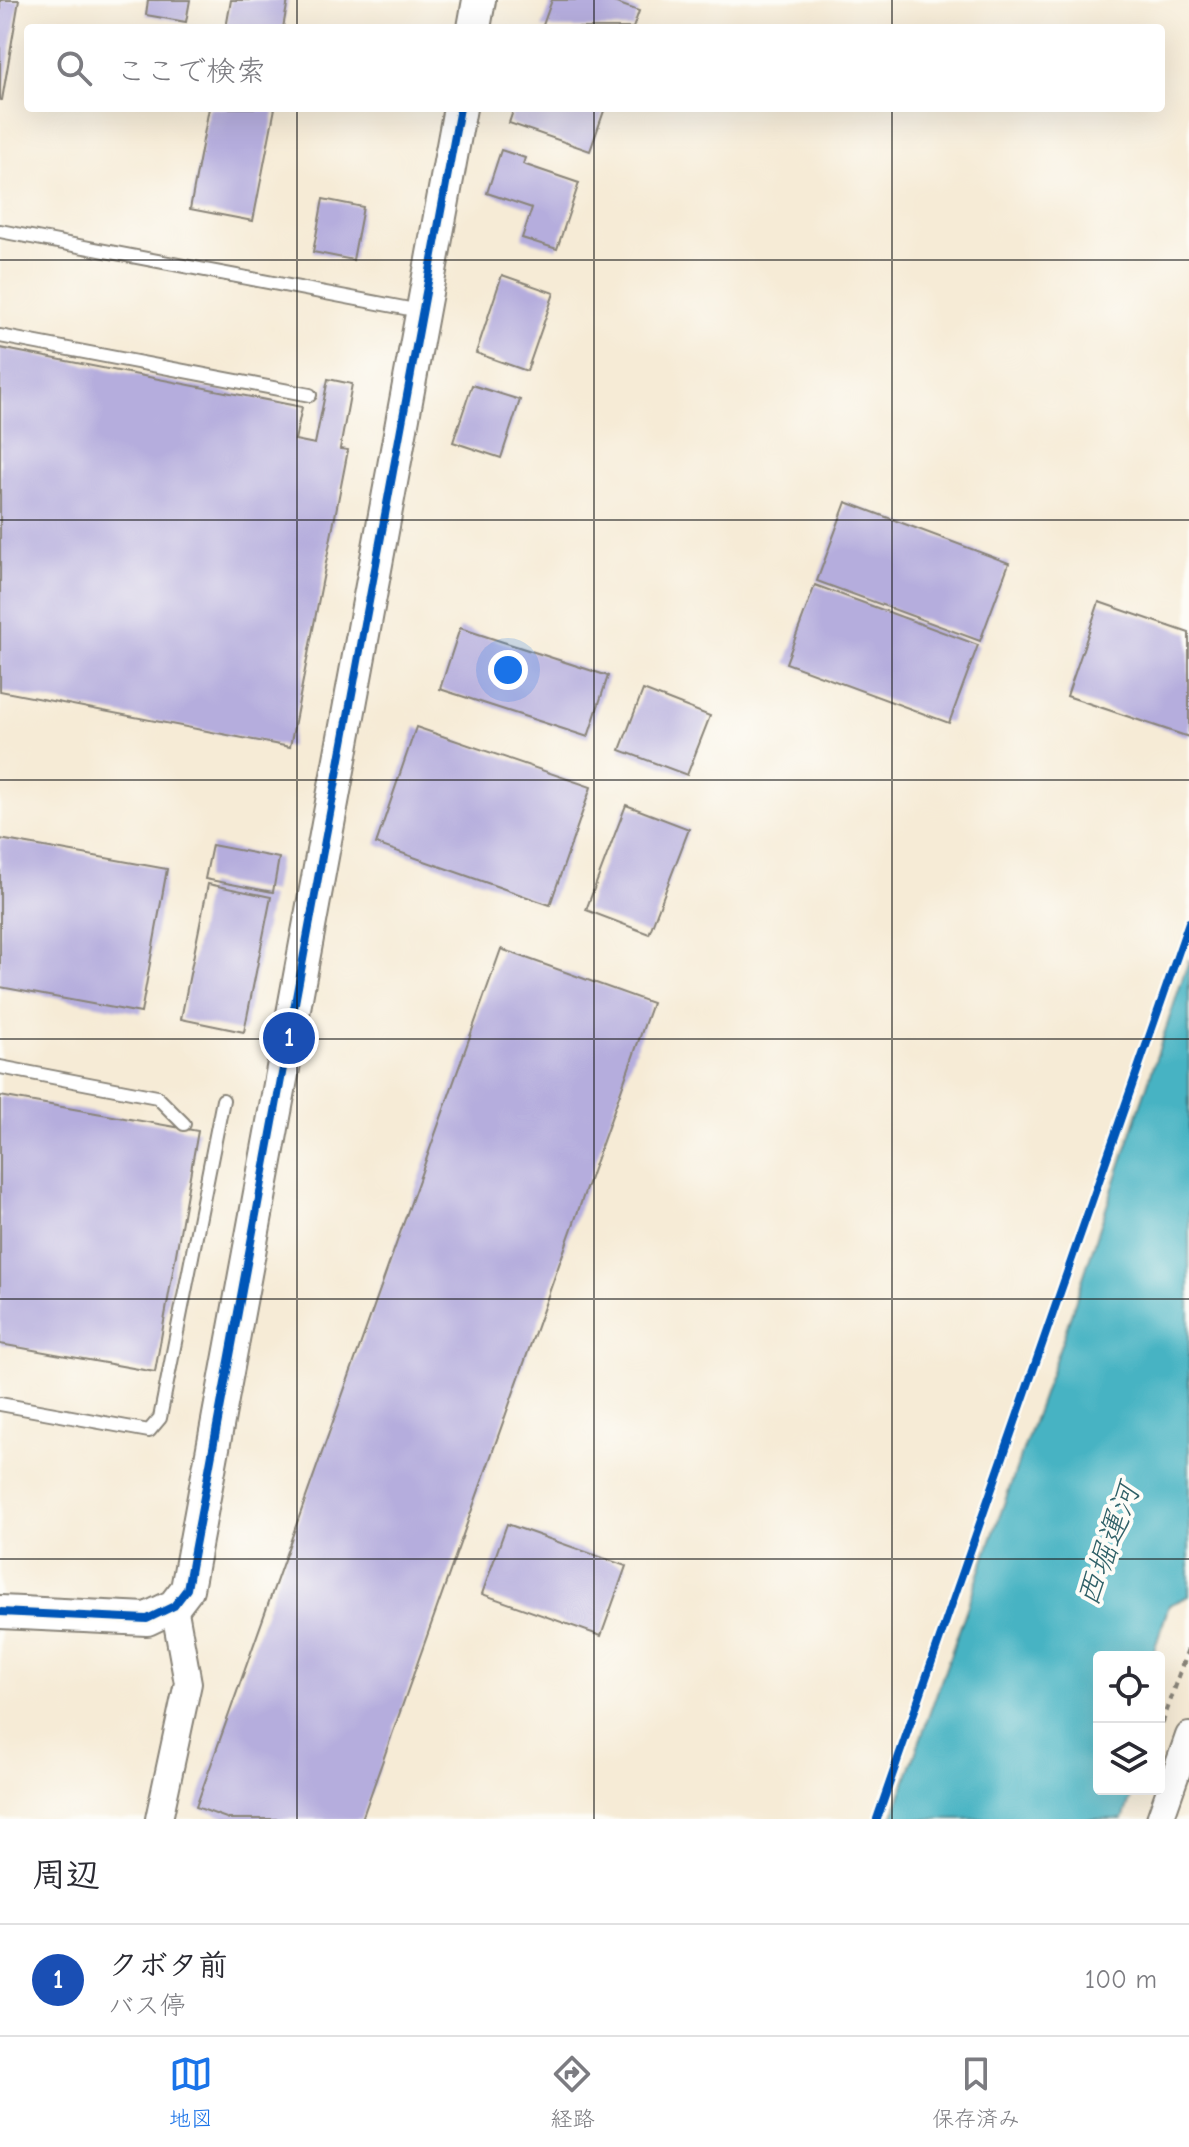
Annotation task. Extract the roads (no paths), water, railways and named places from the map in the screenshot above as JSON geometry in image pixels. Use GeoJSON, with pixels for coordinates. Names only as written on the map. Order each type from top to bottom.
{"type":"FeatureCollection","features":[{"type":"Feature","properties":{"kind":"street"},"geometry":{"type":"LineString","coordinates":[[475,24],[479,0]]}},
{"type":"Feature","properties":{"kind":"street"},"geometry":{"type":"LineString","coordinates":[[0,1612],[147,1619],[174,1606],[187,1589],[459,112]]}},
{"type":"Feature","properties":{"kind":"street"},"geometry":{"type":"LineString","coordinates":[[159,1819],[188,1683],[174,1606]]}},
{"type":"Feature","properties":{"kind":"street"},"geometry":{"type":"LineString","coordinates":[[1160,1819],[1189,1736]]}},
{"type":"Feature","properties":{"kind":"lane"},"geometry":{"type":"LineString","coordinates":[[0,231],[423,312]]}},
{"type":"Feature","properties":{"kind":"lane"},"geometry":{"type":"LineString","coordinates":[[0,336],[310,395]]}},
{"type":"Feature","properties":{"kind":"lane"},"geometry":{"type":"LineString","coordinates":[[0,1067],[157,1097],[184,1124]]}},
{"type":"Feature","properties":{"kind":"lane"},"geometry":{"type":"LineString","coordinates":[[0,1404],[149,1431],[160,1418],[223,1100]]}},
{"type":"Feature","properties":{"kind":"water","name":"西堀運河"},"geometry":{"type":"Polygon","coordinates":[[[1189,959],[1189,1596],[1169,1605],[1154,1651],[1093,1651],[1093,1795],[1132,1795],[1123,1819],[892,1819],[1065,1332],[1189,959]]]}},
{"type":"Feature","properties":{"kind":"place","name":"クボタ前"},"geometry":{"type":"Point","coordinates":[289,1038]}}]}
